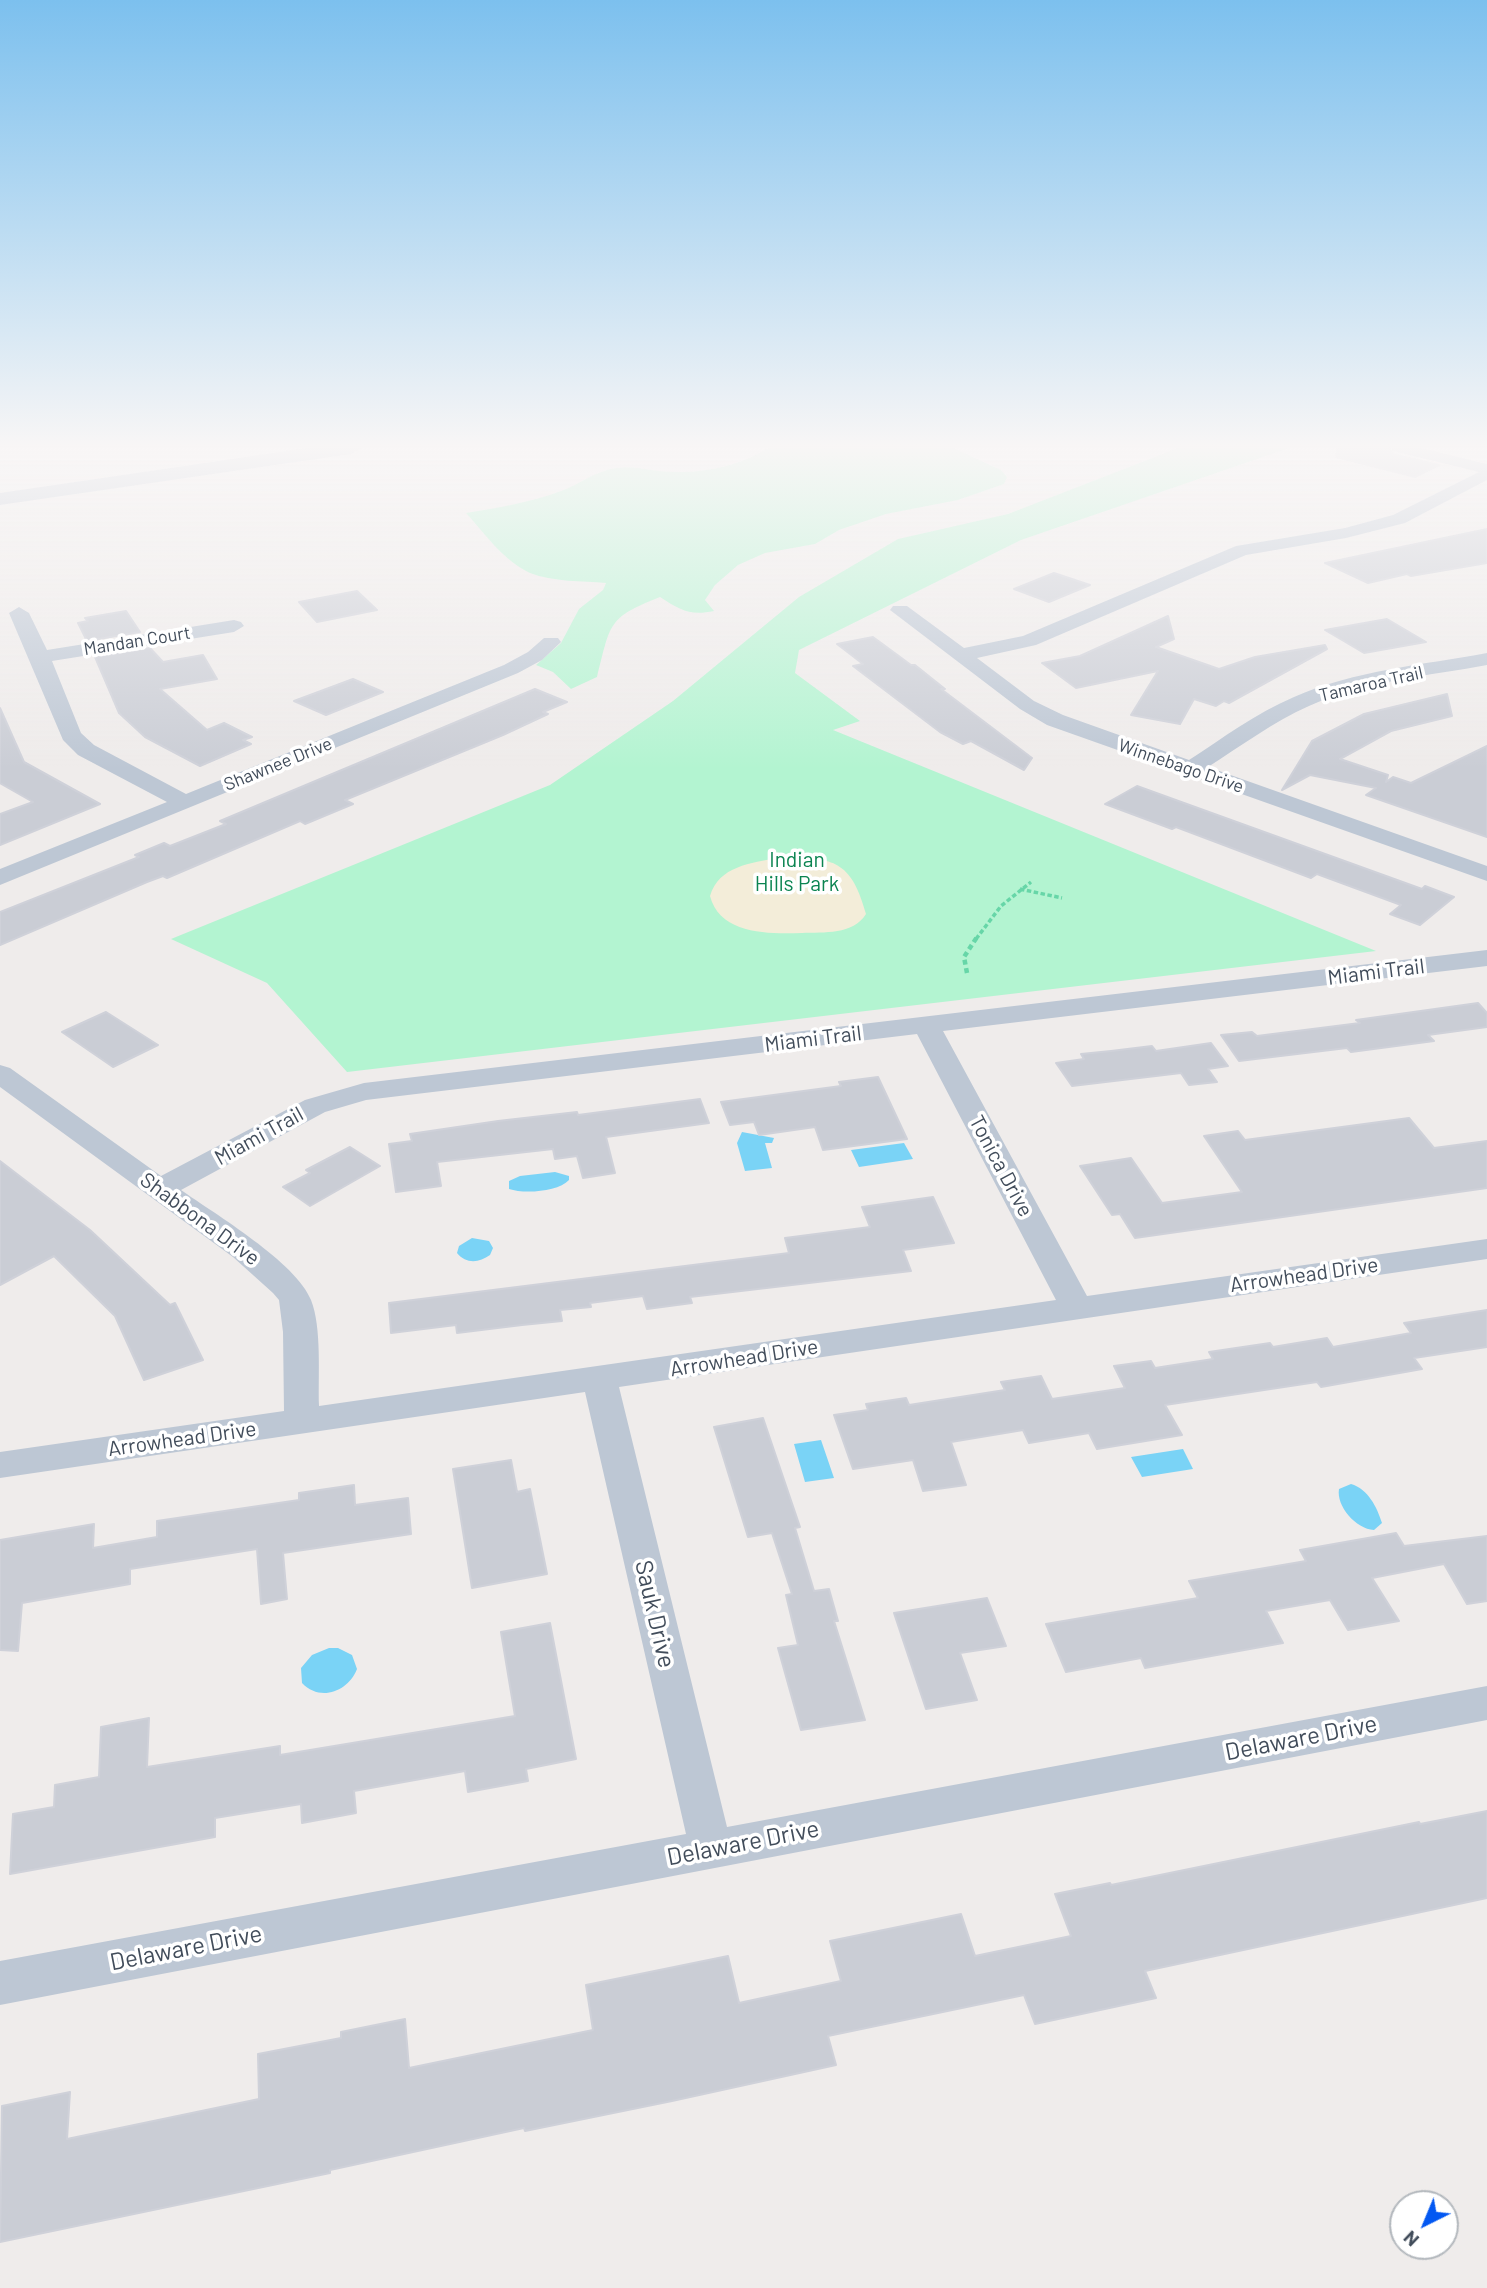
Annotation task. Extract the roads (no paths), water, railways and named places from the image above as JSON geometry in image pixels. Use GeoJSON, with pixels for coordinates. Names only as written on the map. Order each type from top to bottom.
{"type":"FeatureCollection","features":[{"type":"Feature","properties":{"kind":"street"},"geometry":{"type":"LineString","coordinates":[[961,655],[1037,638],[1231,555]]}},
{"type":"Feature","properties":{"kind":"street","name":"Winnebago Drive"},"geometry":{"type":"LineString","coordinates":[[900,610],[1027,705],[1055,720],[1487,874]]}},
{"type":"Feature","properties":{"kind":"street"},"geometry":{"type":"LineString","coordinates":[[19,613],[71,735],[86,750],[185,802]]}},
{"type":"Feature","properties":{"kind":"street","name":"Mandan Court"},"geometry":{"type":"LineString","coordinates":[[40,657],[234,625]]}},
{"type":"Feature","properties":{"kind":"street","name":"Shawnee Drive"},"geometry":{"type":"LineString","coordinates":[[0,878],[510,670],[535,656],[551,642]]}},
{"type":"Feature","properties":{"kind":"street"},"geometry":{"type":"LineString","coordinates":[[1476,661],[1487,675]]}},
{"type":"Feature","properties":{"kind":"street","name":"Tamaroa Trail"},"geometry":{"type":"LineString","coordinates":[[1190,769],[1306,699],[1350,685],[1476,661]]}},
{"type":"Feature","properties":{"kind":"street","name":"Miami Trail"},"geometry":{"type":"LineString","coordinates":[[160,1189],[315,1106],[364,1092],[1487,958]]}},
{"type":"Feature","properties":{"kind":"street","name":"Tonica Drive"},"geometry":{"type":"LineString","coordinates":[[926,1026],[1076,1307]]}},
{"type":"Feature","properties":{"kind":"street","name":"Shabbona Drive"},"geometry":{"type":"LineString","coordinates":[[0,1074],[273,1272],[295,1300],[300,1332],[302,1421]]}},
{"type":"Feature","properties":{"kind":"street","name":"Arrowhead Drive"},"geometry":{"type":"LineString","coordinates":[[0,1465],[600,1380],[1076,1307],[1487,1249]]}},
{"type":"Feature","properties":{"kind":"street","name":"Sauk Drive"},"geometry":{"type":"LineString","coordinates":[[600,1380],[710,1849]]}},
{"type":"Feature","properties":{"kind":"street","name":"Delaware Drive"},"geometry":{"type":"LineString","coordinates":[[0,1983],[1487,1703]]}},
{"type":"Feature","properties":{"kind":"water"},"geometry":{"type":"Polygon","coordinates":[[[742,1132],[774,1138],[772,1143],[765,1143],[772,1168],[745,1171],[737,1143],[742,1132]]]}},
{"type":"Feature","properties":{"kind":"water"},"geometry":{"type":"Polygon","coordinates":[[[904,1143],[913,1159],[859,1167],[851,1150],[904,1143]]]}},
{"type":"Feature","properties":{"kind":"water"},"geometry":{"type":"Polygon","coordinates":[[[555,1172],[569,1176],[569,1180],[557,1187],[540,1191],[509,1189],[509,1181],[520,1176],[555,1172]]]}},
{"type":"Feature","properties":{"kind":"water"},"geometry":{"type":"Polygon","coordinates":[[[472,1238],[489,1241],[493,1248],[490,1255],[473,1261],[461,1257],[457,1253],[459,1246],[472,1238]]]}},
{"type":"Feature","properties":{"kind":"water"},"geometry":{"type":"Polygon","coordinates":[[[821,1440],[834,1478],[805,1482],[794,1444],[821,1440]]]}},
{"type":"Feature","properties":{"kind":"water"},"geometry":{"type":"Polygon","coordinates":[[[1183,1449],[1193,1469],[1142,1477],[1131,1457],[1183,1449]]]}},
{"type":"Feature","properties":{"kind":"water"},"geometry":{"type":"Polygon","coordinates":[[[1351,1484],[1367,1494],[1377,1511],[1382,1523],[1374,1530],[1361,1526],[1344,1509],[1339,1489],[1351,1484]]]}},
{"type":"Feature","properties":{"kind":"water"},"geometry":{"type":"Polygon","coordinates":[[[329,1648],[338,1648],[352,1655],[357,1669],[347,1684],[333,1692],[309,1689],[302,1683],[301,1668],[312,1655],[329,1648]]]}},
{"type":"Feature","properties":{"kind":"park label","name":"Indian Hills Park"},"geometry":{"type":"Point","coordinates":[797,872]}}]}
